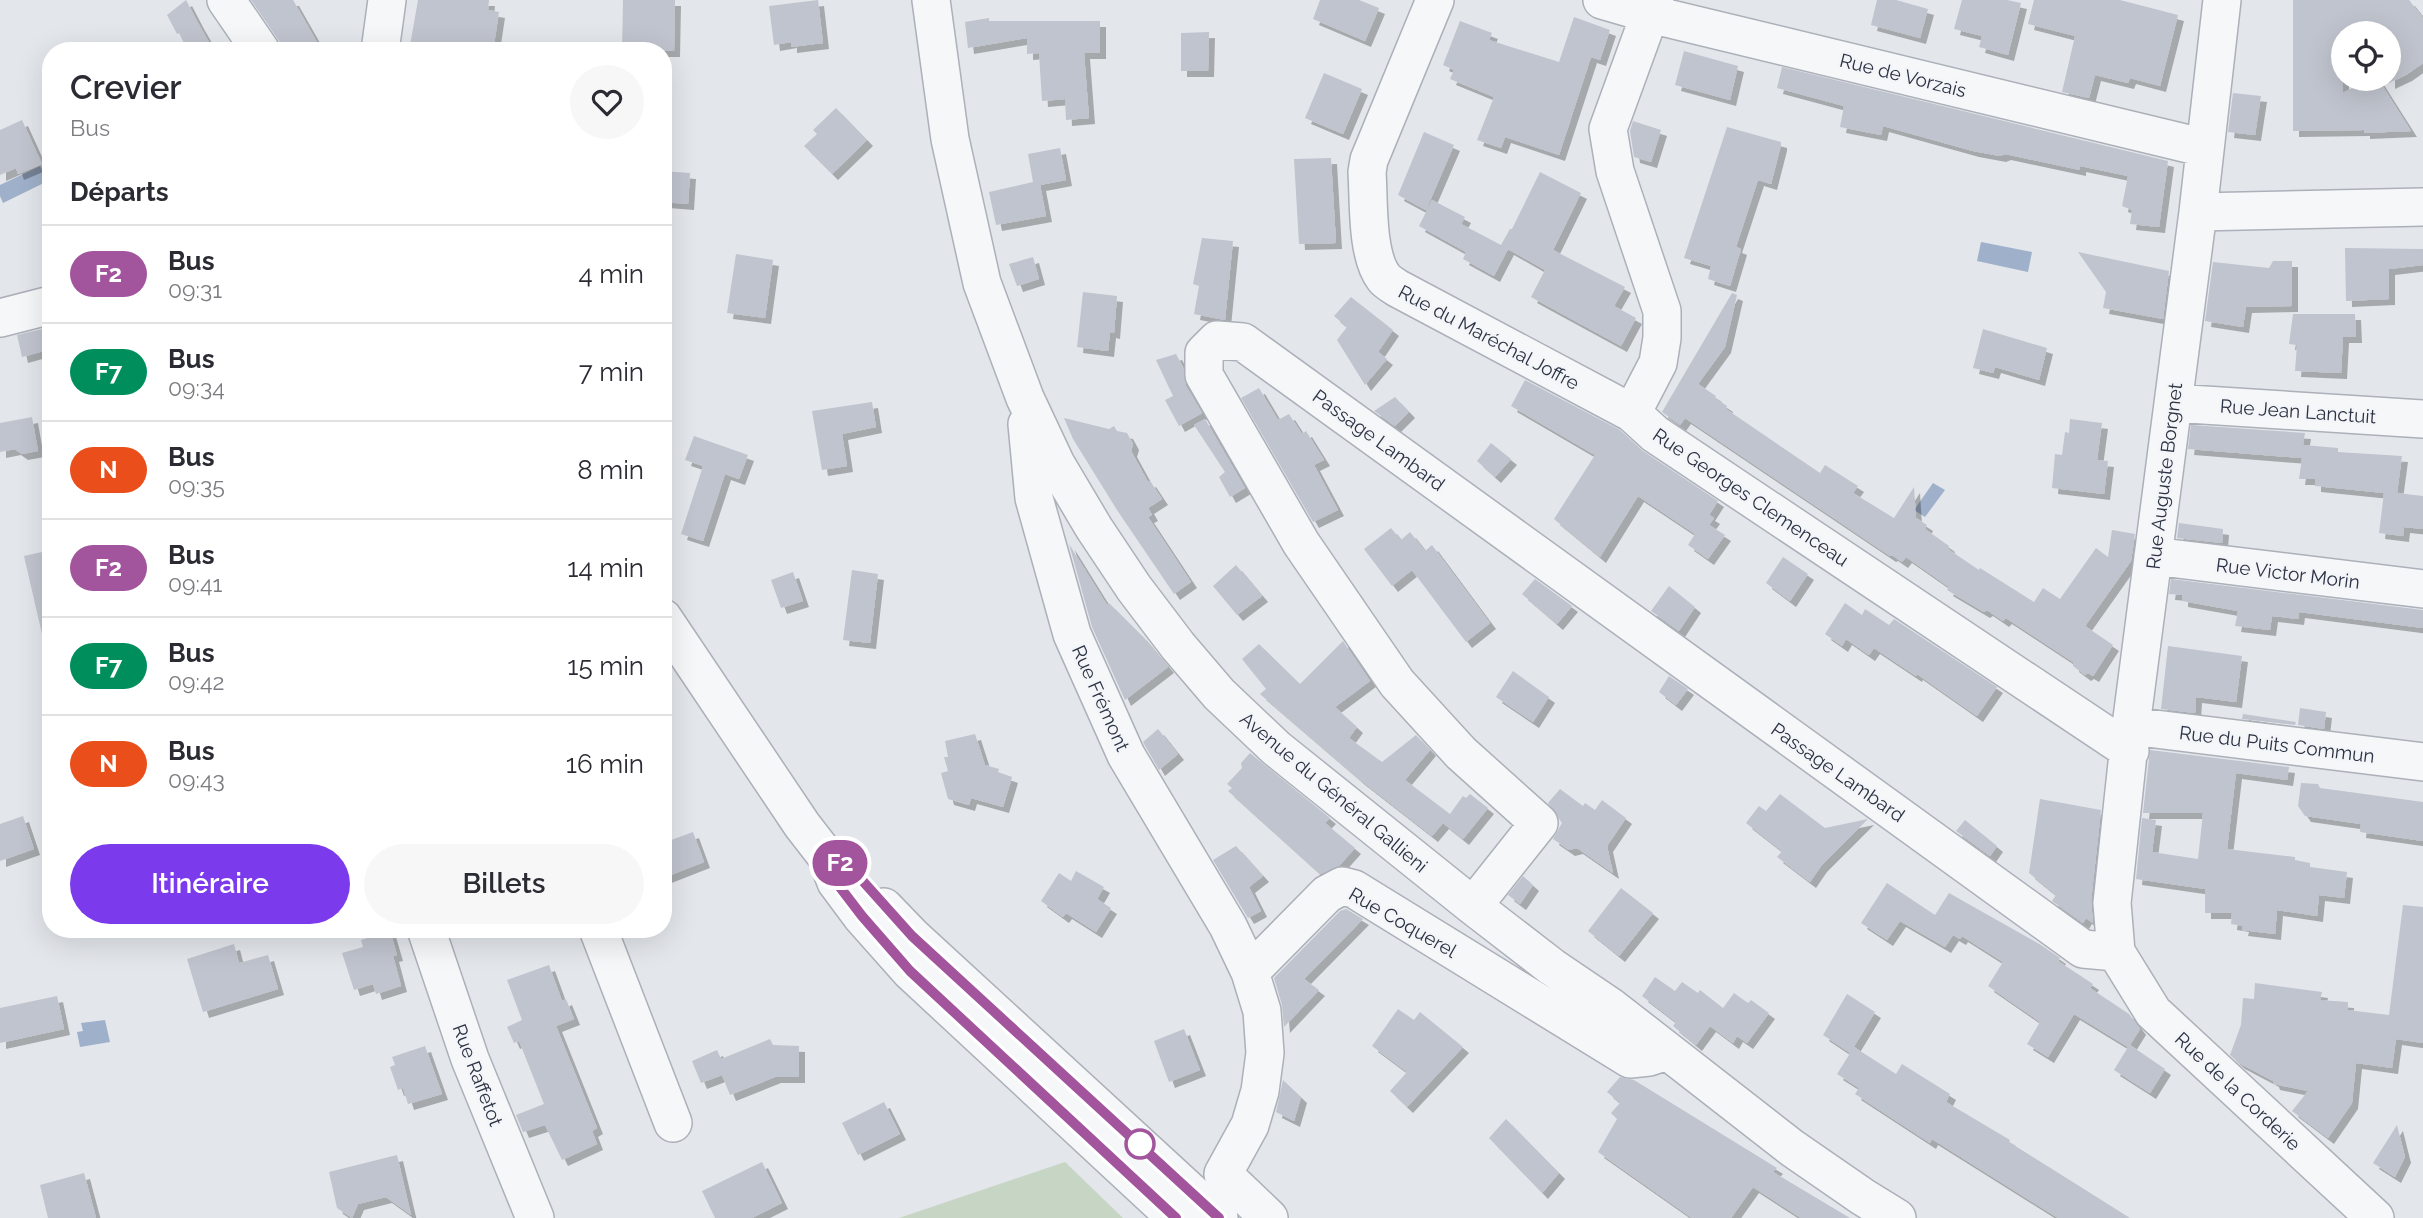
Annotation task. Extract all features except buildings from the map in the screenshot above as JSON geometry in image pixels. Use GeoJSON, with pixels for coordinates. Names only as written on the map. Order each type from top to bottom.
{"type":"FeatureCollection","features":[{"type":"Feature","properties":{"kind":"street"},"geometry":{"type":"LineString","coordinates":[[381,42],[387,0]]}},
{"type":"Feature","properties":{"kind":"street","name":"Avenue du Général Gallieni"},"geometry":{"type":"LineString","coordinates":[[931,0],[950,139],[982,283],[1025,398],[1056,464],[1094,528],[1134,588],[1178,646],[1219,694],[1285,756],[1473,906],[1552,967],[1611,1007],[1792,1148],[1897,1218]]}},
{"type":"Feature","properties":{"kind":"street","name":"Rue du Maréchal Joffre"},"geometry":{"type":"LineString","coordinates":[[1435,0],[1369,160],[1367,172],[1373,245],[1380,272],[1385,280],[1415,298],[1632,413]]}},
{"type":"Feature","properties":{"kind":"street","name":"Rue de Vorzais"},"geometry":{"type":"LineString","coordinates":[[1602,0],[1653,7],[2205,148]]}},
{"type":"Feature","properties":{"kind":"street","name":"Rue Auguste Borgnet"},"geometry":{"type":"LineString","coordinates":[[2116,952],[2112,903],[2199,212],[2222,0]]}},
{"type":"Feature","properties":{"kind":"street"},"geometry":{"type":"LineString","coordinates":[[226,42],[225,27],[229,4]]}},
{"type":"Feature","properties":{"kind":"street"},"geometry":{"type":"LineString","coordinates":[[229,4],[255,42]]}},
{"type":"Feature","properties":{"kind":"street"},"geometry":{"type":"LineString","coordinates":[[1632,413],[1658,363],[1662,311],[1615,171],[1608,129],[1653,7]]}},
{"type":"Feature","properties":{"kind":"street"},"geometry":{"type":"LineString","coordinates":[[2199,212],[2423,207]]}},
{"type":"Feature","properties":{"kind":"street"},"geometry":{"type":"LineString","coordinates":[[0,318],[42,307]]}},
{"type":"Feature","properties":{"kind":"street","name":"Passage Lambard"},"geometry":{"type":"LineString","coordinates":[[1473,906],[1539,823],[1461,753],[1397,683],[1301,543],[1205,375],[1204,353],[1217,340],[1243,342],[2083,948],[2116,952]]}},
{"type":"Feature","properties":{"kind":"street","name":"Rue Frémont"},"geometry":{"type":"LineString","coordinates":[[1025,398],[1034,498],[1072,634],[1126,755],[1228,926],[1250,972]]}},
{"type":"Feature","properties":{"kind":"street","name":"Rue Jean Lanctuit"},"geometry":{"type":"LineString","coordinates":[[2174,402],[2423,419]]}},
{"type":"Feature","properties":{"kind":"street","name":"Rue Georges Clemenceau"},"geometry":{"type":"LineString","coordinates":[[1632,413],[1655,434],[2131,739]]}},
{"type":"Feature","properties":{"kind":"street","name":"Rue Victor Morin"},"geometry":{"type":"LineString","coordinates":[[2154,556],[2423,589]]}},
{"type":"Feature","properties":{"kind":"street"},"geometry":{"type":"LineString","coordinates":[[672,631],[802,825],[827,856],[836,882],[862,916],[910,971],[1176,1218]]}},
{"type":"Feature","properties":{"kind":"street","name":"Rue du Puits Commun"},"geometry":{"type":"LineString","coordinates":[[2131,739],[2423,762]]}},
{"type":"Feature","properties":{"kind":"street"},"geometry":{"type":"LineString","coordinates":[[827,856],[852,869],[912,936],[1219,1218]]}},
{"type":"Feature","properties":{"kind":"street","name":"Rue Coquerel"},"geometry":{"type":"LineString","coordinates":[[1250,972],[1326,894],[1342,886],[1354,889],[1630,1059],[1667,1051]]}},
{"type":"Feature","properties":{"kind":"street","name":"Rue Raffetot"},"geometry":{"type":"LineString","coordinates":[[429,938],[470,1059],[536,1218]]}},
{"type":"Feature","properties":{"kind":"street"},"geometry":{"type":"LineString","coordinates":[[601,938],[673,1123]]}},
{"type":"Feature","properties":{"kind":"street","name":"Rue de la Corderie"},"geometry":{"type":"LineString","coordinates":[[2116,952],[2152,1012],[2375,1218]]}},
{"type":"Feature","properties":{"kind":"street"},"geometry":{"type":"LineString","coordinates":[[1250,972],[1262,1011],[1265,1053],[1260,1091],[1250,1125],[1223,1174],[1269,1218]]}},
{"type":"Feature","properties":{"kind":"green space"},"geometry":{"type":"Polygon","coordinates":[[[1065,1162],[1123,1218],[899,1218],[1065,1162]]]}},
{"type":"Feature","properties":{"kind":"water"},"geometry":{"type":"Polygon","coordinates":[[[40,166],[42,170],[42,184],[3,203],[0,185],[40,166]]]}},
{"type":"Feature","properties":{"kind":"water"},"geometry":{"type":"Polygon","coordinates":[[[1981,242],[2032,252],[2028,272],[1977,261],[1981,242]]]}},
{"type":"Feature","properties":{"kind":"water"},"geometry":{"type":"Polygon","coordinates":[[[1933,483],[1945,490],[1925,517],[1914,510],[1933,483]]]}},
{"type":"Feature","properties":{"kind":"water"},"geometry":{"type":"Polygon","coordinates":[[[105,1020],[110,1042],[80,1047],[77,1032],[83,1031],[81,1023],[105,1020]]]}},
{"type":"Feature","properties":{"kind":"bus line","name":"F2"},"geometry":{"type":"LineString","coordinates":[[1176,1218],[910,971],[836,882],[827,856],[852,869],[912,936],[1219,1218]]}}]}
